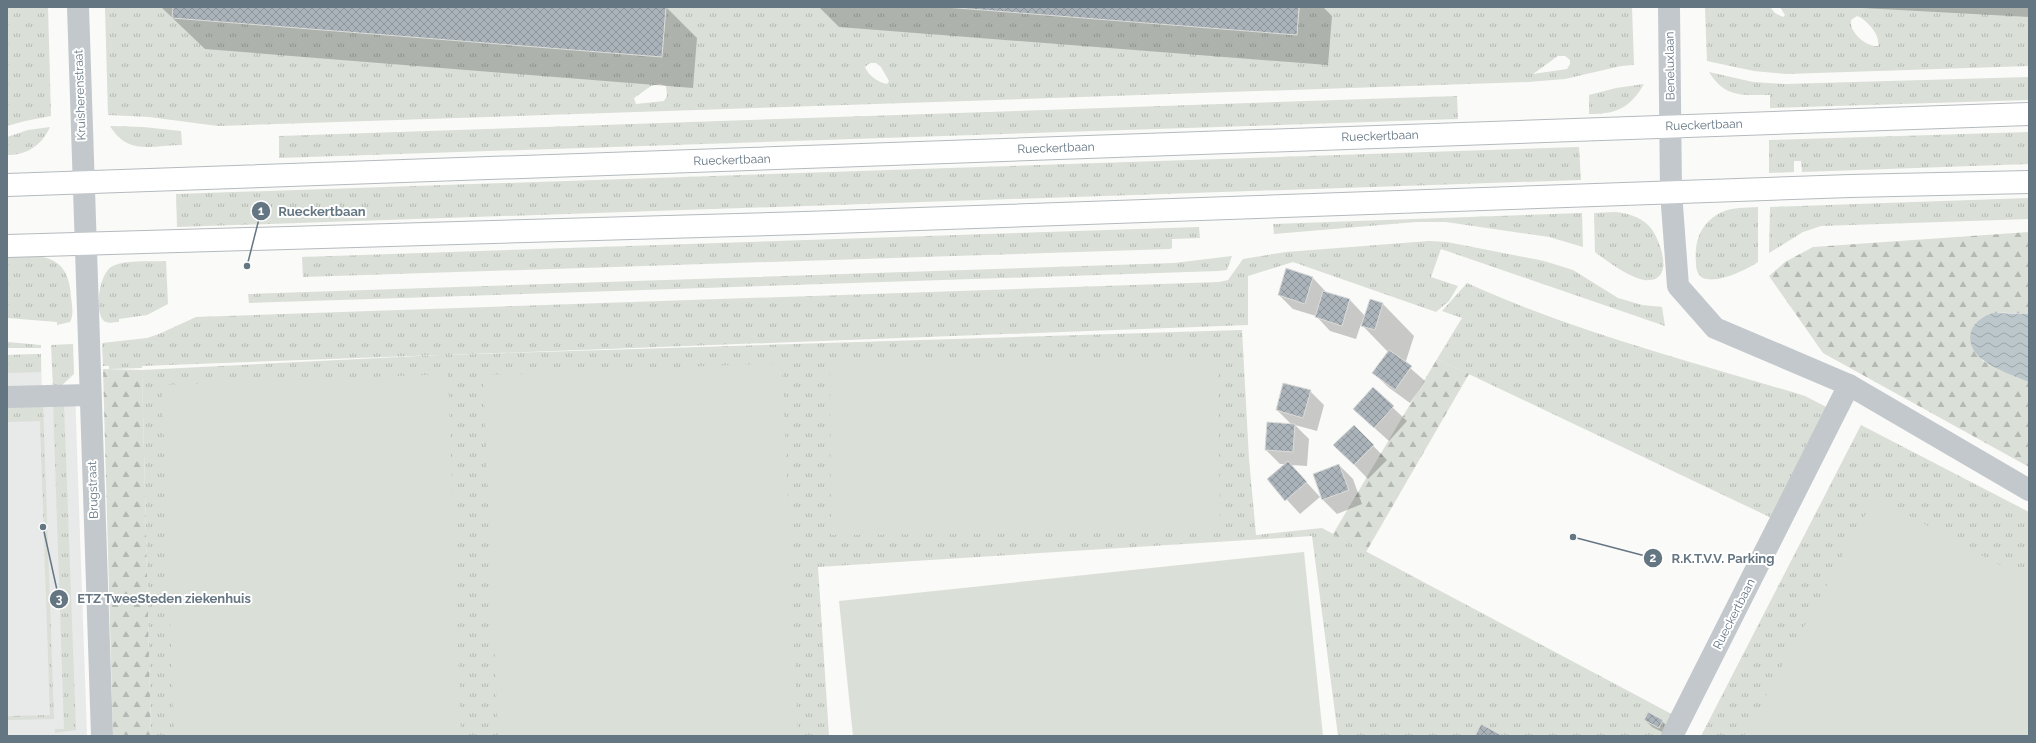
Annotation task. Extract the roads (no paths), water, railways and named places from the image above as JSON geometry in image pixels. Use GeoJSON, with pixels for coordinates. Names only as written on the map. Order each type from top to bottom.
{"type":"FeatureCollection","features":[{"type":"Feature","properties":{"kind":"main road","name":"Rueckertbaan"},"geometry":{"type":"LineString","coordinates":[[7,185],[2029,114]]}},
{"type":"Feature","properties":{"kind":"main road"},"geometry":{"type":"LineString","coordinates":[[7,246],[805,223],[1671,192],[2029,182]]}},
{"type":"Feature","properties":{"kind":"street","name":"Kruisherenstraat"},"geometry":{"type":"LineString","coordinates":[[78,7],[83,182]]}},
{"type":"Feature","properties":{"kind":"street","name":"Beneluxlaan"},"geometry":{"type":"LineString","coordinates":[[1669,7],[1671,192]]}},
{"type":"Feature","properties":{"kind":"street"},"geometry":{"type":"LineString","coordinates":[[83,182],[86,243]]}},
{"type":"Feature","properties":{"kind":"street"},"geometry":{"type":"LineString","coordinates":[[1671,192],[1678,286],[1715,328],[1849,385],[2029,490]]}},
{"type":"Feature","properties":{"kind":"street","name":"Brugstraat"},"geometry":{"type":"LineString","coordinates":[[86,243],[102,736]]}},
{"type":"Feature","properties":{"kind":"street","name":"Rueckertbaan"},"geometry":{"type":"LineString","coordinates":[[1672,736],[1849,385]]}},
{"type":"Feature","properties":{"kind":"street"},"geometry":{"type":"LineString","coordinates":[[7,397],[90,395]]}},
{"type":"Feature","properties":{"kind":"water"},"geometry":{"type":"Polygon","coordinates":[[[1993,313],[2029,314],[2029,382],[2000,370],[1981,358],[1974,351],[1971,342],[1972,328],[1979,320],[1993,313]]]}},
{"type":"Feature","properties":{"kind":"place","name":"Rueckertbaan"},"geometry":{"type":"Point","coordinates":[247,266]}},
{"type":"Feature","properties":{"kind":"place","name":"ETZ TweeSteden ziekenhuis"},"geometry":{"type":"Point","coordinates":[43,527]}},
{"type":"Feature","properties":{"kind":"place","name":"R.K.T.V.V. Parking"},"geometry":{"type":"Point","coordinates":[1573,537]}}]}
